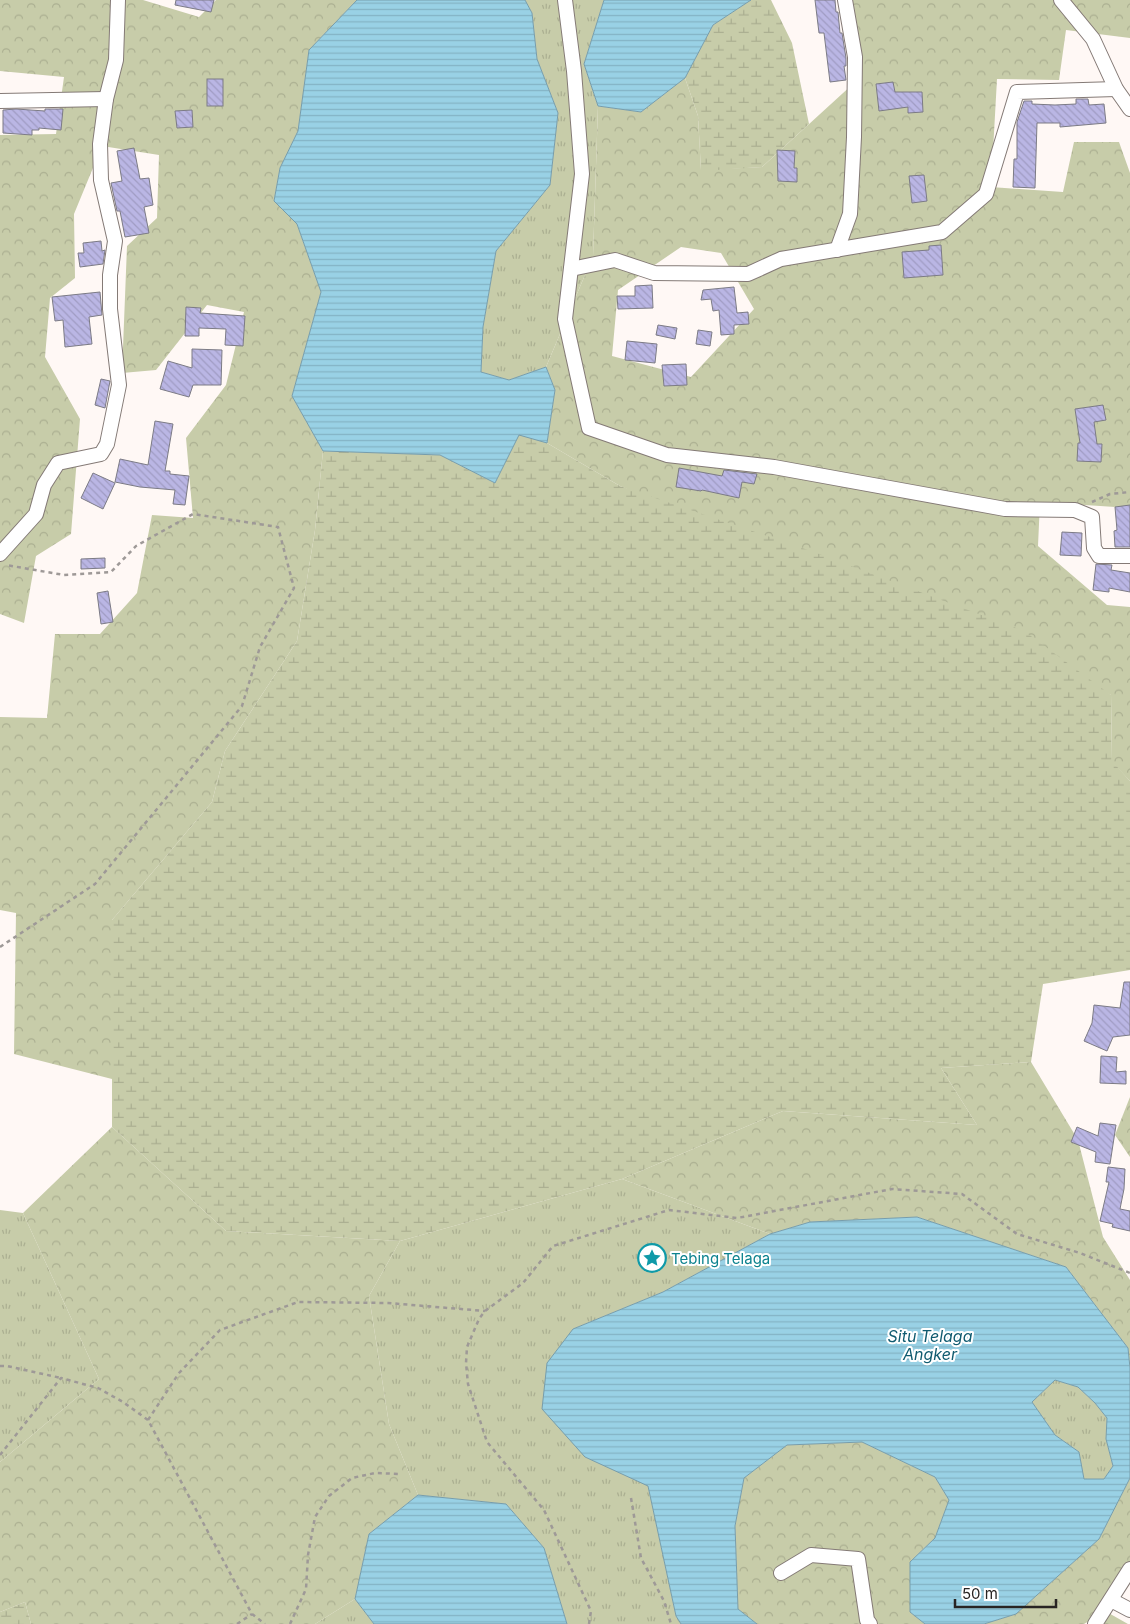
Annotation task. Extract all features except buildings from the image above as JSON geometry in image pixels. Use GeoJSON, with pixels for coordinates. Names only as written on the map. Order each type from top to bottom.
{"type":"FeatureCollection","features":[{"type":"Feature","properties":{"kind":"street"},"geometry":{"type":"LineString","coordinates":[[0,554],[36,514],[44,485],[58,463],[101,454],[107,444],[119,385],[110,310],[110,275],[115,240],[101,180],[100,144],[106,99],[116,60],[118,0]]}},
{"type":"Feature","properties":{"kind":"street"},"geometry":{"type":"LineString","coordinates":[[565,0],[574,71],[582,174],[565,319],[589,428],[667,455],[774,467],[1005,509],[1075,510],[1092,516],[1094,548],[1099,556],[1130,556]]}},
{"type":"Feature","properties":{"kind":"street"},"geometry":{"type":"LineString","coordinates":[[837,250],[850,214],[854,137],[855,57],[845,0]]}},
{"type":"Feature","properties":{"kind":"street"},"geometry":{"type":"LineString","coordinates":[[1061,0],[1093,39],[1116,89],[1130,109]]}},
{"type":"Feature","properties":{"kind":"street"},"geometry":{"type":"LineString","coordinates":[[571,269],[615,260],[654,273],[748,274],[781,258],[942,232],[986,194],[1017,92],[1116,89]]}},
{"type":"Feature","properties":{"kind":"street"},"geometry":{"type":"LineString","coordinates":[[0,101],[106,99]]}},
{"type":"Feature","properties":{"kind":"street"},"geometry":{"type":"LineString","coordinates":[[781,1573],[811,1555],[858,1559],[867,1620],[870,1624]]}},
{"type":"Feature","properties":{"kind":"street"},"geometry":{"type":"LineString","coordinates":[[1095,1624],[1130,1569]]}},
{"type":"Feature","properties":{"kind":"street"},"geometry":{"type":"LineString","coordinates":[[1111,1600],[1130,1610]]}},
{"type":"Feature","properties":{"kind":"path"},"geometry":{"type":"LineString","coordinates":[[1075,510],[1110,494],[1130,492]]}},
{"type":"Feature","properties":{"kind":"path"},"geometry":{"type":"LineString","coordinates":[[0,564],[64,575],[111,572],[136,546],[194,514],[278,527],[294,588],[260,647],[242,706],[95,884],[0,947]]}},
{"type":"Feature","properties":{"kind":"path"},"geometry":{"type":"LineString","coordinates":[[589,1624],[592,1611],[544,1510],[487,1442],[468,1384],[466,1363],[467,1347],[485,1311],[523,1283],[553,1246],[669,1210],[737,1218],[892,1189],[962,1194],[1017,1234],[1080,1253],[1130,1272]]}},
{"type":"Feature","properties":{"kind":"path"},"geometry":{"type":"LineString","coordinates":[[148,1420],[179,1373],[220,1330],[298,1302],[388,1303],[485,1311]]}},
{"type":"Feature","properties":{"kind":"path"},"geometry":{"type":"LineString","coordinates":[[0,1366],[61,1378],[98,1388],[123,1402],[148,1420],[252,1614],[265,1624]]}},
{"type":"Feature","properties":{"kind":"path"},"geometry":{"type":"LineString","coordinates":[[0,1455],[61,1378]]}},
{"type":"Feature","properties":{"kind":"path"},"geometry":{"type":"LineString","coordinates":[[290,1624],[306,1589],[308,1555],[315,1517],[329,1496],[352,1478],[375,1473],[401,1474]]}},
{"type":"Feature","properties":{"kind":"path"},"geometry":{"type":"LineString","coordinates":[[631,1498],[641,1558],[664,1601],[672,1624]]}},
{"type":"Feature","properties":{"kind":"path"},"geometry":{"type":"LineString","coordinates":[[238,1624],[252,1614]]}},
{"type":"Feature","properties":{"kind":"green space"},"geometry":{"type":"Polygon","coordinates":[[[0,0],[143,0],[199,17],[216,0],[357,0],[309,50],[298,131],[280,168],[274,201],[297,224],[321,292],[292,396],[323,451],[315,530],[297,641],[225,751],[212,802],[112,920],[112,1079],[14,1054],[16,913],[0,910],[0,717],[47,718],[55,634],[100,634],[137,593],[152,515],[193,518],[186,438],[226,385],[244,312],[207,305],[156,370],[122,373],[127,246],[157,218],[159,155],[102,146],[74,214],[75,278],[50,298],[45,357],[80,419],[71,534],[36,556],[24,623],[0,614],[0,135],[56,134],[64,77],[0,71],[0,0]]]}},
{"type":"Feature","properties":{"kind":"green space"},"geometry":{"type":"Polygon","coordinates":[[[525,0],[604,0],[584,64],[598,106],[593,256],[546,367],[509,380],[481,372],[483,327],[496,251],[550,185],[558,113],[537,59],[532,13],[525,0]]]}},
{"type":"Feature","properties":{"kind":"green space"},"geometry":{"type":"Polygon","coordinates":[[[751,0],[771,0],[792,43],[809,124],[762,167],[701,171],[698,116],[685,78],[713,25],[751,0]]]}},
{"type":"Feature","properties":{"kind":"green space"},"geometry":{"type":"Polygon","coordinates":[[[838,0],[1130,0],[1130,38],[1066,30],[1059,80],[997,79],[991,187],[1063,192],[1074,142],[1119,142],[1130,173],[1130,508],[1040,502],[1038,546],[1107,605],[1130,607],[1130,781],[1112,762],[1111,695],[620,486],[547,443],[555,390],[546,367],[593,256],[598,106],[641,112],[685,78],[698,116],[701,170],[762,167],[854,83],[838,0]],[[681,247],[618,290],[612,356],[691,377],[754,309],[721,253],[681,247]]]}},
{"type":"Feature","properties":{"kind":"green space"},"geometry":{"type":"Polygon","coordinates":[[[519,434],[547,443],[620,486],[808,550],[1024,631],[1111,695],[1112,761],[1130,781],[1130,970],[1043,984],[1031,1062],[941,1068],[977,1125],[783,1111],[622,1179],[400,1241],[226,1231],[112,1127],[112,920],[212,802],[225,751],[297,641],[315,530],[323,451],[440,455],[495,483],[519,434]]]}},
{"type":"Feature","properties":{"kind":"green space"},"geometry":{"type":"Polygon","coordinates":[[[1031,1062],[1078,1140],[1103,1237],[1130,1280],[1130,1368],[1128,1348],[1066,1267],[917,1217],[810,1222],[770,1234],[622,1179],[783,1111],[977,1125],[941,1068],[1031,1062]]]}},
{"type":"Feature","properties":{"kind":"green space"},"geometry":{"type":"Polygon","coordinates":[[[1130,1097],[1130,1157],[1115,1135],[1130,1097]]]}},
{"type":"Feature","properties":{"kind":"green space"},"geometry":{"type":"Polygon","coordinates":[[[112,1127],[226,1231],[400,1241],[369,1296],[389,1424],[418,1495],[369,1534],[355,1599],[315,1624],[31,1624],[25,1602],[0,1612],[0,1462],[99,1379],[23,1213],[112,1127]]]}},
{"type":"Feature","properties":{"kind":"green space"},"geometry":{"type":"Polygon","coordinates":[[[622,1179],[770,1234],[663,1292],[573,1329],[585,1457],[648,1485],[676,1616],[681,1624],[567,1624],[544,1548],[506,1504],[418,1495],[389,1424],[369,1296],[400,1241],[622,1179]]]}},
{"type":"Feature","properties":{"kind":"green space"},"geometry":{"type":"Polygon","coordinates":[[[0,1210],[23,1213],[99,1379],[0,1462],[0,1210]]]}},
{"type":"Feature","properties":{"kind":"green space"},"geometry":{"type":"Polygon","coordinates":[[[1055,1380],[1078,1387],[1107,1418],[1106,1439],[1113,1466],[1104,1479],[1084,1480],[1079,1452],[1055,1435],[1032,1402],[1055,1380]]]}},
{"type":"Feature","properties":{"kind":"green space"},"geometry":{"type":"Polygon","coordinates":[[[862,1442],[935,1477],[949,1500],[935,1538],[910,1562],[910,1612],[925,1624],[757,1624],[738,1609],[735,1526],[744,1478],[787,1445],[862,1442]]]}},
{"type":"Feature","properties":{"kind":"green space"},"geometry":{"type":"Polygon","coordinates":[[[1130,1478],[1130,1568],[1105,1611],[1128,1624],[1096,1624],[1104,1612],[1084,1624],[984,1624],[1016,1614],[1099,1539],[1130,1478]]]}},
{"type":"Feature","properties":{"kind":"green space"},"geometry":{"type":"Polygon","coordinates":[[[355,1599],[374,1624],[315,1624],[355,1599]]]}},
{"type":"Feature","properties":{"kind":"green space"},"geometry":{"type":"Polygon","coordinates":[[[25,1602],[31,1624],[0,1624],[0,1612],[25,1602]]]}},
{"type":"Feature","properties":{"kind":"water"},"geometry":{"type":"Polygon","coordinates":[[[357,0],[525,0],[532,13],[537,59],[558,113],[550,185],[496,251],[483,327],[481,372],[509,380],[546,367],[555,390],[547,443],[519,435],[495,483],[440,455],[323,451],[292,396],[321,292],[297,224],[274,201],[280,168],[298,131],[309,50],[357,0]]]}},
{"type":"Feature","properties":{"kind":"water"},"geometry":{"type":"Polygon","coordinates":[[[604,0],[751,0],[713,25],[685,78],[641,112],[598,106],[584,64],[604,0]]]}},
{"type":"Feature","properties":{"kind":"water","name":"Situ Telaga Angker"},"geometry":{"type":"Polygon","coordinates":[[[917,1217],[1066,1267],[1128,1348],[1130,1368],[1130,1478],[1099,1539],[1016,1614],[984,1624],[925,1624],[910,1612],[910,1562],[935,1538],[949,1500],[935,1477],[862,1442],[787,1445],[744,1478],[735,1526],[738,1609],[757,1624],[681,1624],[676,1616],[648,1486],[585,1457],[542,1409],[547,1363],[573,1329],[663,1292],[770,1234],[810,1222],[917,1217]],[[1055,1380],[1032,1402],[1055,1435],[1079,1452],[1084,1479],[1104,1479],[1113,1466],[1106,1439],[1107,1418],[1078,1387],[1055,1380]]]}},
{"type":"Feature","properties":{"kind":"water"},"geometry":{"type":"Polygon","coordinates":[[[418,1495],[506,1504],[544,1548],[567,1624],[374,1624],[355,1599],[369,1534],[418,1495]]]}},
{"type":"Feature","properties":{"kind":"place","name":"Tebing Telaga"},"geometry":{"type":"Point","coordinates":[652,1258]}}]}
